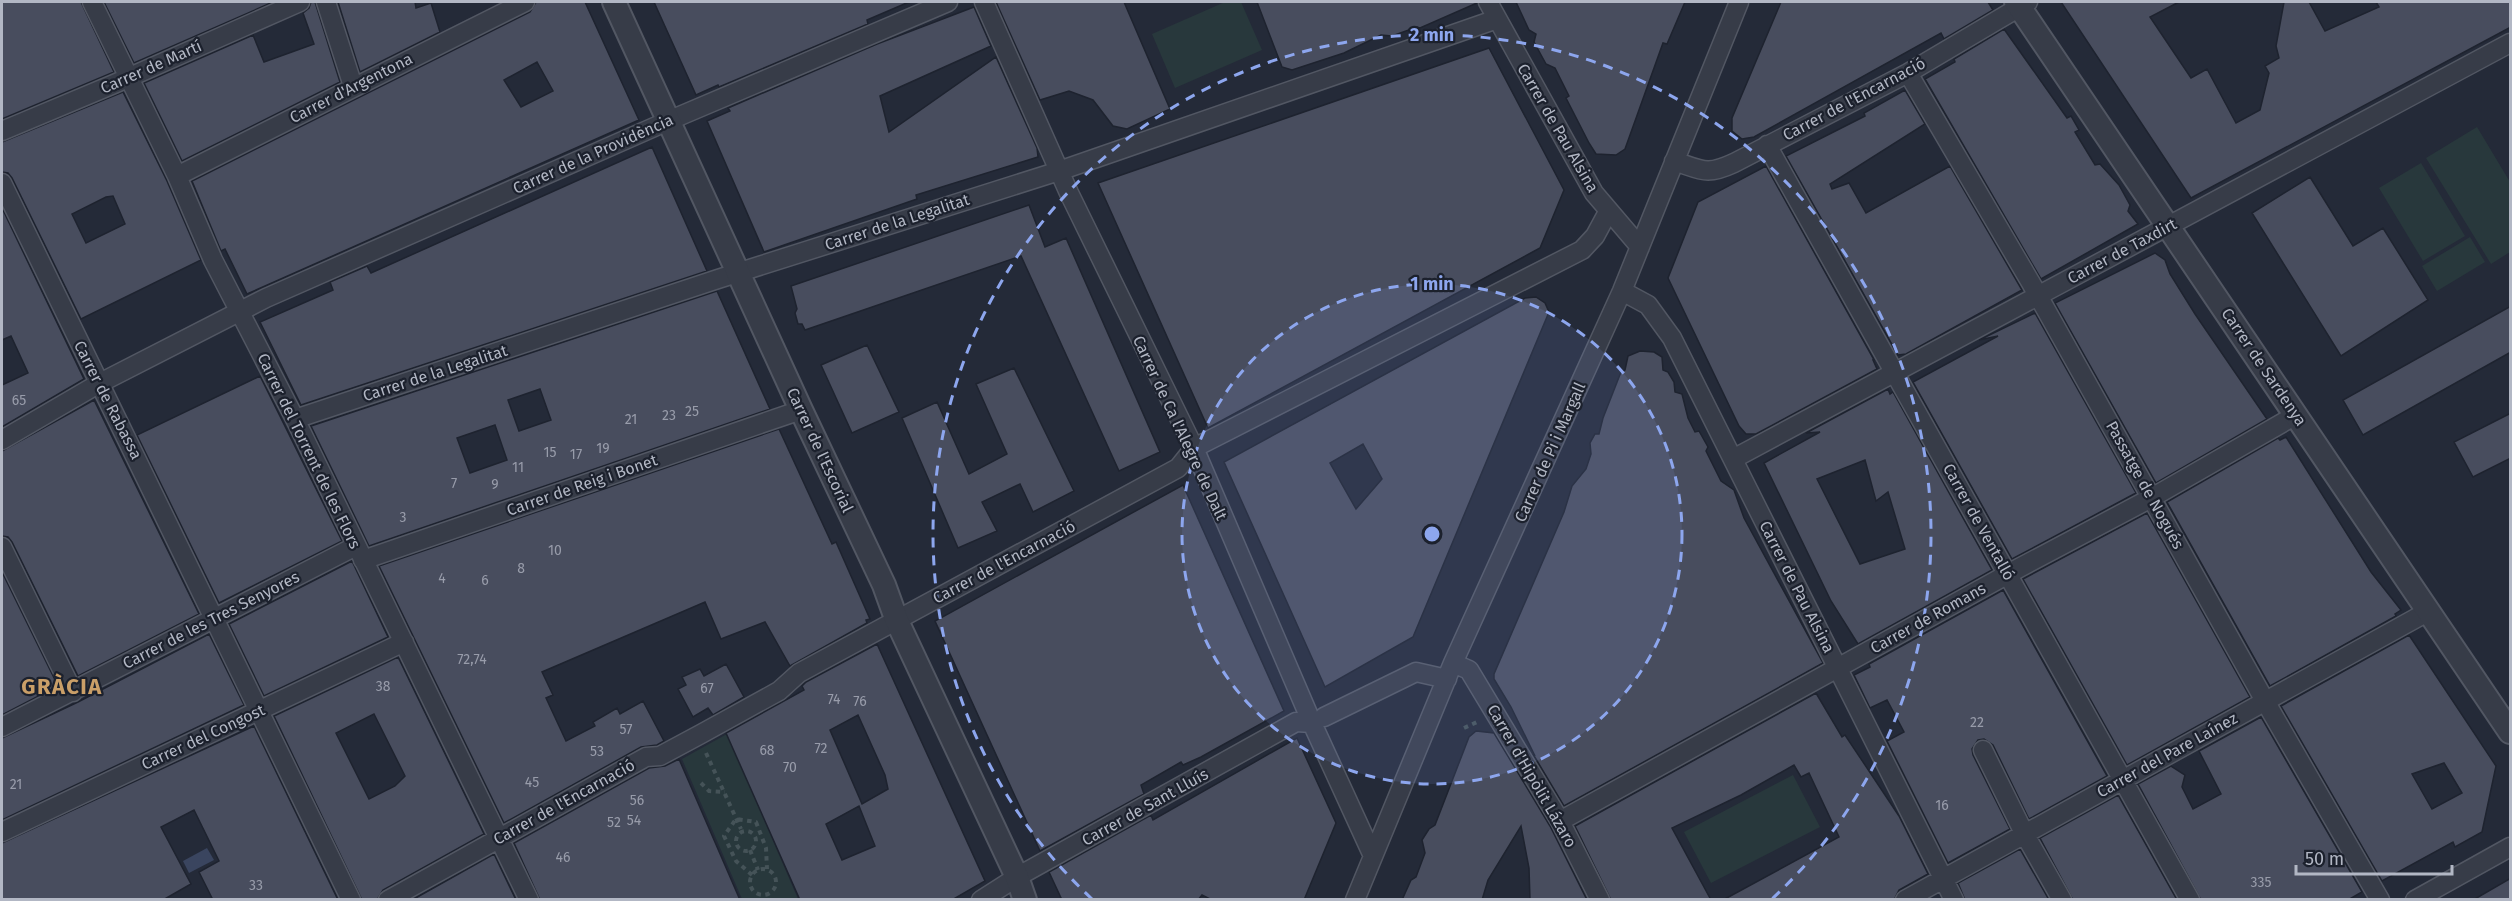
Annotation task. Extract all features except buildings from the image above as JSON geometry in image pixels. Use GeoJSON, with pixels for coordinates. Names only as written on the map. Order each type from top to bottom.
{"type":"FeatureCollection","features":[{"type":"Feature","properties":{"kind":"street","name":"Carrer del Torrent de les Flors"},"geometry":{"type":"LineString","coordinates":[[92,2],[177,176],[213,260],[295,419],[529,900]]}},
{"type":"Feature","properties":{"kind":"street","name":"Carrer de Martí"},"geometry":{"type":"LineString","coordinates":[[2,130],[300,2]]}},
{"type":"Feature","properties":{"kind":"street"},"geometry":{"type":"LineString","coordinates":[[326,2],[353,86]]}},
{"type":"Feature","properties":{"kind":"street","name":"Carrer d'Argentona"},"geometry":{"type":"LineString","coordinates":[[177,176],[525,2]]}},
{"type":"Feature","properties":{"kind":"street","name":"Carrer de l'Escorial"},"geometry":{"type":"LineString","coordinates":[[614,2],[884,585],[897,621],[1017,877],[1025,900]]}},
{"type":"Feature","properties":{"kind":"street","name":"Carrer de la Providència"},"geometry":{"type":"LineString","coordinates":[[98,384],[240,312],[668,121],[948,2]]}},
{"type":"Feature","properties":{"kind":"street","name":"Carrer de Ca l'Alegre de Dalt"},"geometry":{"type":"LineString","coordinates":[[984,2],[1059,171],[1194,448],[1318,720],[1372,856]]}},
{"type":"Feature","properties":{"kind":"street","name":"Carrer de Pau Alsina"},"geometry":{"type":"LineString","coordinates":[[1488,2],[1581,171],[1608,212],[1640,247]]}},
{"type":"Feature","properties":{"kind":"street","name":"Carrer de Pi i Margall"},"geometry":{"type":"LineString","coordinates":[[1356,900],[1372,856],[1450,671],[1622,291],[1739,2]]}},
{"type":"Feature","properties":{"kind":"street","name":"Carrer de l'Encarnació"},"geometry":{"type":"LineString","coordinates":[[1674,161],[1707,172],[1716,172],[1908,73],[2021,3]]}},
{"type":"Feature","properties":{"kind":"street","name":"Carrer de Sardenya"},"geometry":{"type":"LineString","coordinates":[[2021,3],[2511,732]]}},
{"type":"Feature","properties":{"kind":"street","name":"Carrer de la Legalitat"},"geometry":{"type":"LineString","coordinates":[[295,419],[738,273],[1059,171],[1497,20]]}},
{"type":"Feature","properties":{"kind":"street","name":"Carrer de Taxdirt"},"geometry":{"type":"LineString","coordinates":[[1733,459],[2511,43]]}},
{"type":"Feature","properties":{"kind":"street","name":"Passatge de Nogués"},"geometry":{"type":"LineString","coordinates":[[1908,73],[2153,497],[2265,701],[2380,900]]}},
{"type":"Feature","properties":{"kind":"street","name":"Carrer de Ventalló"},"geometry":{"type":"LineString","coordinates":[[1767,145],[2124,778],[2190,900]]}},
{"type":"Feature","properties":{"kind":"street","name":"Carrer de Rabassa"},"geometry":{"type":"LineString","coordinates":[[2,183],[351,900]]}},
{"type":"Feature","properties":{"kind":"street","name":"Carrer de l'Encarnació"},"geometry":{"type":"LineString","coordinates":[[388,900],[646,757],[660,756],[681,745],[779,691],[798,673],[1178,468],[1194,448],[1582,250],[1595,236],[1608,212]]}},
{"type":"Feature","properties":{"kind":"street","name":"Carrer de Pau Alsina"},"geometry":{"type":"LineString","coordinates":[[1622,291],[1647,306],[1672,338],[1953,900]]}},
{"type":"Feature","properties":{"kind":"street"},"geometry":{"type":"LineString","coordinates":[[2,440],[98,384]]}},
{"type":"Feature","properties":{"kind":"street","name":"Carrer de Reig i Bonet"},"geometry":{"type":"LineString","coordinates":[[359,553],[801,410]]}},
{"type":"Feature","properties":{"kind":"street","name":"Carrer de Romans"},"geometry":{"type":"LineString","coordinates":[[1560,821],[2153,497],[2296,415]]}},
{"type":"Feature","properties":{"kind":"street"},"geometry":{"type":"LineString","coordinates":[[2,547],[73,692]]}},
{"type":"Feature","properties":{"kind":"street","name":"Carrer de les Tres Senyores"},"geometry":{"type":"LineString","coordinates":[[2,727],[215,618],[359,553]]}},
{"type":"Feature","properties":{"kind":"street","name":"Carrer del Pare Laínez"},"geometry":{"type":"LineString","coordinates":[[1905,900],[2428,610]]}},
{"type":"Feature","properties":{"kind":"street","name":"Carrer del Congost"},"geometry":{"type":"LineString","coordinates":[[2,832],[404,642]]}},
{"type":"Feature","properties":{"kind":"street","name":"Carrer d'Hipòlit Lázaro"},"geometry":{"type":"LineString","coordinates":[[1450,671],[1469,669],[1560,821],[1600,900]]}},
{"type":"Feature","properties":{"kind":"street","name":"Carrer de Sant Lluís"},"geometry":{"type":"LineString","coordinates":[[981,900],[1017,877],[1296,722],[1318,720],[1416,672],[1450,671]]}},
{"type":"Feature","properties":{"kind":"street"},"geometry":{"type":"LineString","coordinates":[[1983,750],[2062,900]]}},
{"type":"Feature","properties":{"kind":"street"},"geometry":{"type":"LineString","coordinates":[[2415,900],[2511,847]]}},
{"type":"Feature","properties":{"kind":"path"},"geometry":{"type":"LineString","coordinates":[[1464,728],[1478,722]]}},
{"type":"Feature","properties":{"kind":"path"},"geometry":{"type":"LineString","coordinates":[[704,747],[741,829]]}},
{"type":"Feature","properties":{"kind":"path"},"geometry":{"type":"LineString","coordinates":[[701,783],[709,792],[725,792]]}},
{"type":"Feature","properties":{"kind":"path"},"geometry":{"type":"LineString","coordinates":[[736,819],[756,822],[766,848],[767,869]]}},
{"type":"Feature","properties":{"kind":"path"},"geometry":{"type":"LineString","coordinates":[[736,819],[724,836],[736,861],[752,875]]}},
{"type":"Feature","properties":{"kind":"path"},"geometry":{"type":"LineString","coordinates":[[741,832],[752,832],[756,838],[755,846],[750,850],[743,851],[737,846],[736,837],[741,832]]}},
{"type":"Feature","properties":{"kind":"path"},"geometry":{"type":"LineString","coordinates":[[750,850],[758,870]]}},
{"type":"Feature","properties":{"kind":"path"},"geometry":{"type":"LineString","coordinates":[[767,869],[774,874],[777,883],[774,890],[768,894],[759,894],[752,889],[750,884],[752,875],[758,870],[767,869]]}},
{"type":"Feature","properties":{"kind":"shaded area"},"geometry":{"type":"Polygon","coordinates":[[[1225,2],[1241,2],[1262,50],[1175,88],[1152,34],[1225,2]]]}},
{"type":"Feature","properties":{"kind":"shaded area"},"geometry":{"type":"Polygon","coordinates":[[[2477,127],[2510,182],[2510,252],[2491,264],[2426,158],[2477,127]]]}},
{"type":"Feature","properties":{"kind":"shaded area"},"geometry":{"type":"Polygon","coordinates":[[[2421,163],[2465,236],[2423,261],[2379,188],[2421,163]]]}},
{"type":"Feature","properties":{"kind":"shaded area"},"geometry":{"type":"Polygon","coordinates":[[[2470,237],[2485,262],[2437,291],[2422,266],[2470,237]]]}},
{"type":"Feature","properties":{"kind":"shaded area"},"geometry":{"type":"Polygon","coordinates":[[[727,734],[798,899],[742,899],[682,759],[727,734]]]}},
{"type":"Feature","properties":{"kind":"shaded area"},"geometry":{"type":"Polygon","coordinates":[[[1793,775],[1820,827],[1711,883],[1684,832],[1793,775]]]}},
{"type":"Feature","properties":{"kind":"water"},"geometry":{"type":"Polygon","coordinates":[[[207,848],[214,860],[189,873],[183,861],[207,848]]]}},
{"type":"Feature","properties":{"kind":"district","name":"GRÀCIA"},"geometry":{"type":"Point","coordinates":[62,686]}}]}
